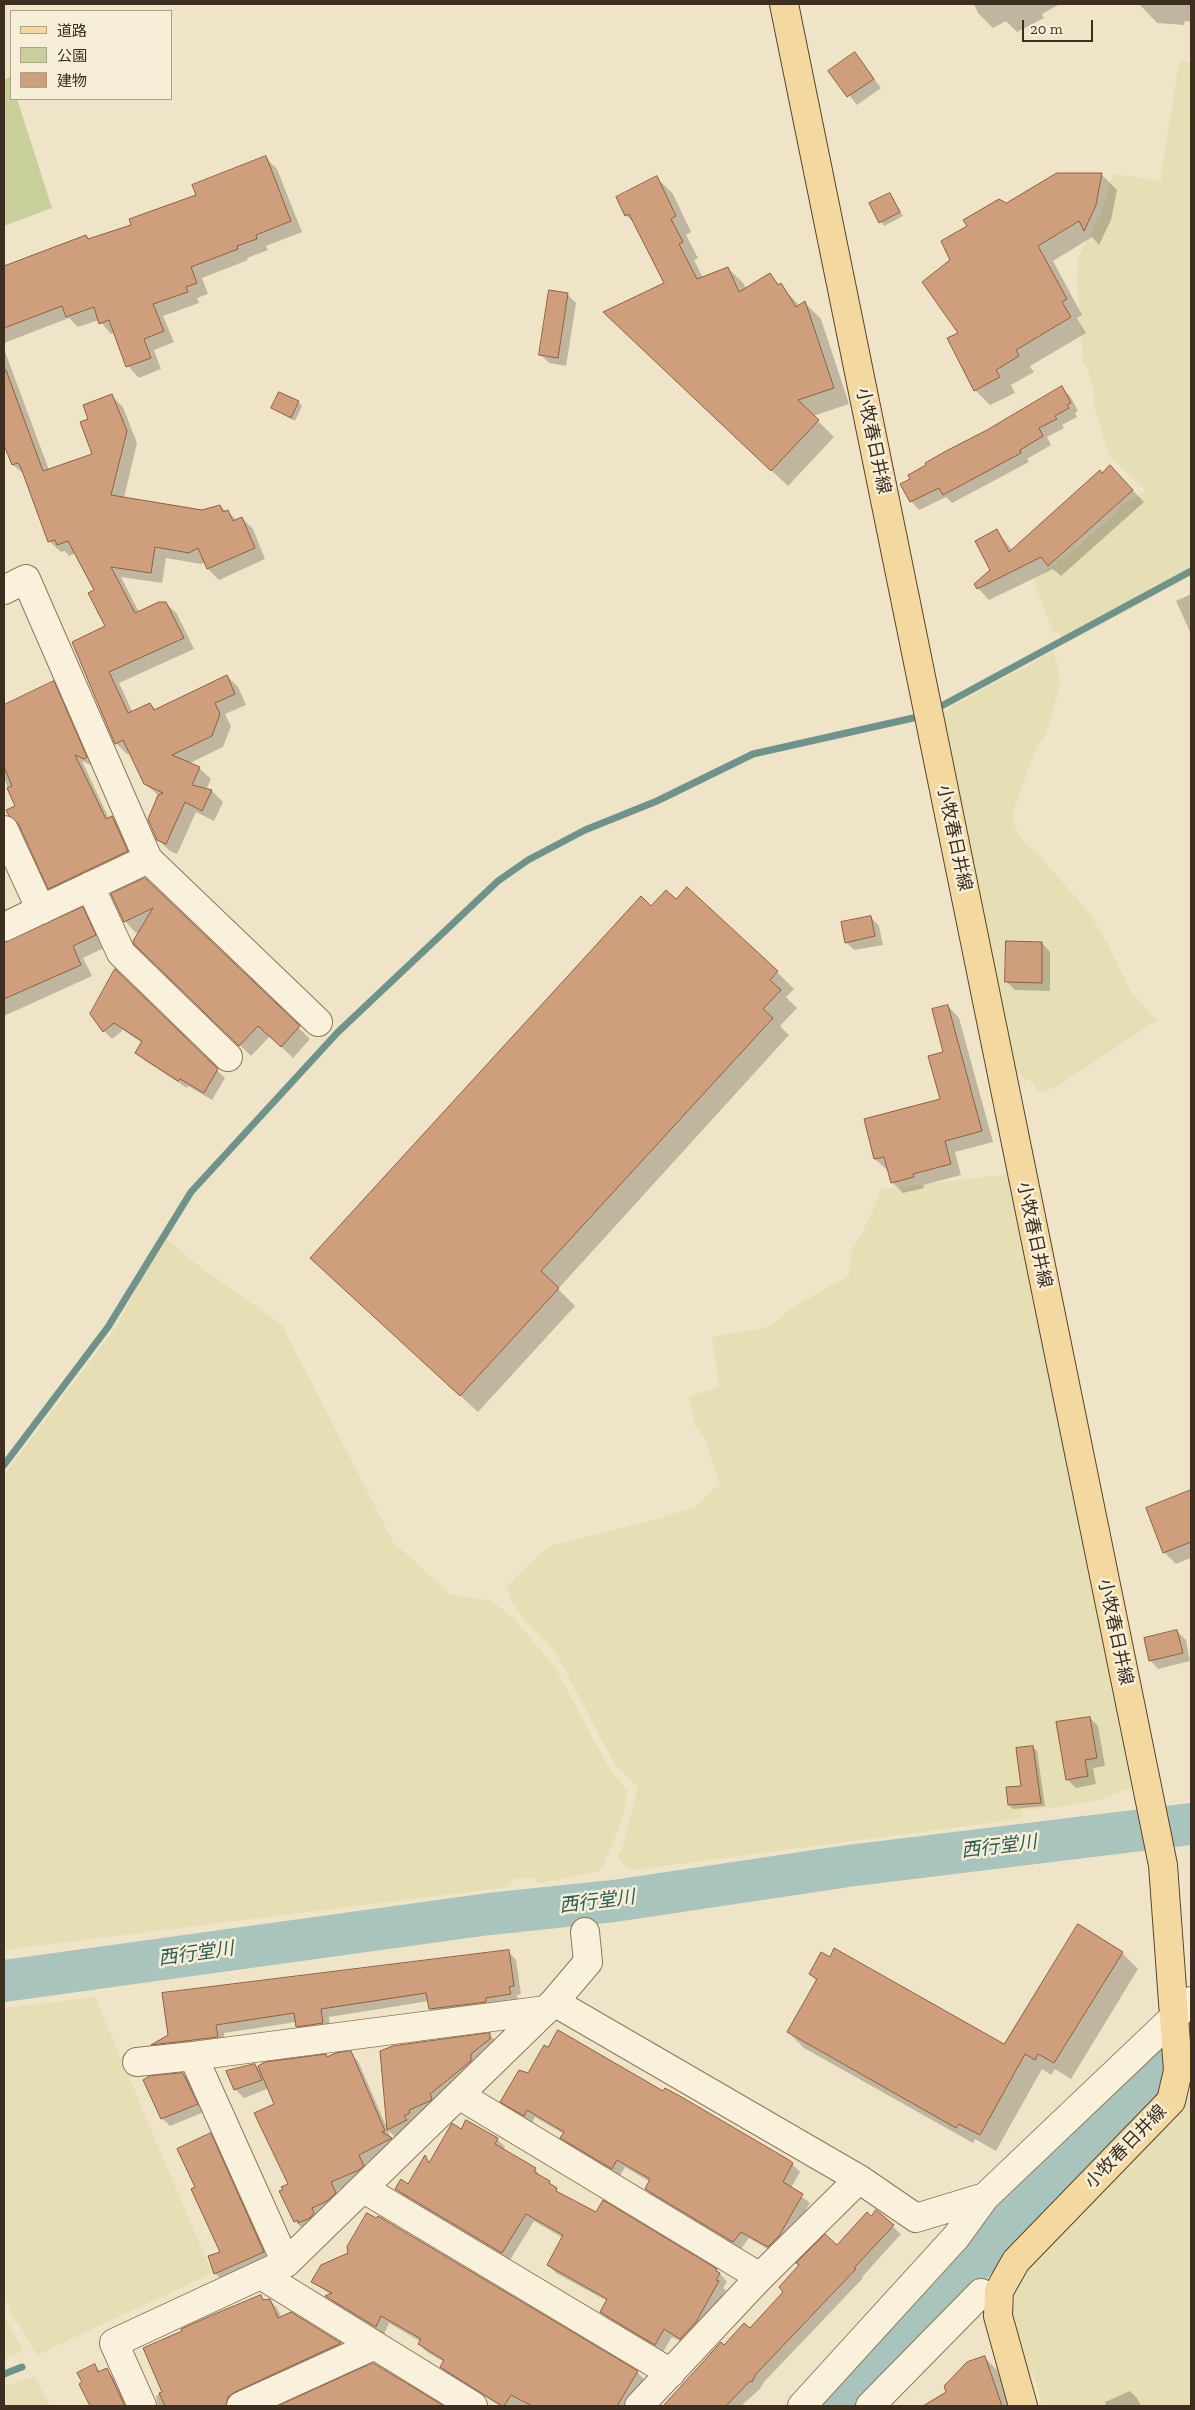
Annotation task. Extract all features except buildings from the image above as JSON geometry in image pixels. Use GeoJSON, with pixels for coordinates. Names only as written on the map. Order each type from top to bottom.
{"type":"FeatureCollection","features":[{"type":"Feature","properties":{"kind":"main road","name":"小牧春日井線"},"geometry":{"type":"LineString","coordinates":[[784,4],[1163,1865],[1182,2010],[1181,2075],[1171,2101],[1016,2261],[999,2291],[998,2316],[1023,2406]]}},
{"type":"Feature","properties":{"kind":"street"},"geometry":{"type":"LineString","coordinates":[[4,590],[26,579],[148,859],[318,1022]]}},
{"type":"Feature","properties":{"kind":"street"},"geometry":{"type":"LineString","coordinates":[[4,830],[41,910]]}},
{"type":"Feature","properties":{"kind":"street"},"geometry":{"type":"LineString","coordinates":[[4,927],[148,859]]}},
{"type":"Feature","properties":{"kind":"street"},"geometry":{"type":"LineString","coordinates":[[90,886],[121,953],[228,1057]]}},
{"type":"Feature","properties":{"kind":"street"},"geometry":{"type":"LineString","coordinates":[[142,2406],[114,2343],[286,2264],[550,2006],[588,1962],[585,1932]]}},
{"type":"Feature","properties":{"kind":"street"},"geometry":{"type":"LineString","coordinates":[[137,2062],[193,2056],[550,2006],[859,2179],[916,2218],[985,2197]]}},
{"type":"Feature","properties":{"kind":"street"},"geometry":{"type":"LineString","coordinates":[[802,2406],[956,2237],[985,2197],[1182,2010]]}},
{"type":"Feature","properties":{"kind":"street"},"geometry":{"type":"LineString","coordinates":[[193,2056],[286,2264]]}},
{"type":"Feature","properties":{"kind":"street"},"geometry":{"type":"LineString","coordinates":[[458,2095],[760,2277]]}},
{"type":"Feature","properties":{"kind":"street"},"geometry":{"type":"LineString","coordinates":[[638,2406],[760,2277],[859,2179]]}},
{"type":"Feature","properties":{"kind":"street"},"geometry":{"type":"LineString","coordinates":[[364,2189],[671,2373]]}},
{"type":"Feature","properties":{"kind":"street"},"geometry":{"type":"LineString","coordinates":[[261,2275],[473,2406]]}},
{"type":"Feature","properties":{"kind":"street"},"geometry":{"type":"LineString","coordinates":[[870,2406],[980,2293]]}},
{"type":"Feature","properties":{"kind":"street"},"geometry":{"type":"LineString","coordinates":[[242,2406],[375,2345]]}},
{"type":"Feature","properties":{"kind":"shaded area"},"geometry":{"type":"Polygon","coordinates":[[[1179,61],[1191,62],[1191,576],[1065,644],[1058,632],[1054,634],[1033,580],[1074,550],[1111,518],[1122,505],[1146,491],[1109,455],[1094,407],[1094,391],[1088,370],[1083,363],[1077,282],[1078,258],[1102,210],[1113,174],[1160,181],[1179,61]]]}},
{"type":"Feature","properties":{"kind":"shaded area"},"geometry":{"type":"Polygon","coordinates":[[[1053,652],[1058,665],[1060,686],[1045,737],[1037,746],[1014,809],[1015,828],[1023,841],[1041,858],[1087,910],[1107,942],[1132,994],[1157,1020],[1056,1087],[1038,1093],[1036,1086],[1019,1073],[1012,1073],[940,715],[956,704],[1053,652]]]}},
{"type":"Feature","properties":{"kind":"shaded area"},"geometry":{"type":"Polygon","coordinates":[[[1011,1174],[1131,1788],[1102,1799],[1061,1807],[1023,1810],[1023,1817],[997,1822],[633,1870],[622,1864],[618,1856],[622,1849],[638,1787],[615,1765],[561,1662],[550,1645],[522,1617],[513,1604],[506,1587],[549,1546],[640,1524],[695,1507],[720,1484],[704,1437],[695,1425],[689,1397],[719,1386],[712,1337],[769,1327],[789,1310],[849,1275],[851,1251],[863,1232],[882,1189],[1011,1174]]]}},
{"type":"Feature","properties":{"kind":"shaded area"},"geometry":{"type":"Polygon","coordinates":[[[164,1237],[196,1264],[282,1325],[393,1542],[451,1595],[490,1600],[514,1619],[554,1666],[610,1770],[627,1790],[623,1817],[603,1867],[598,1871],[539,1883],[533,1878],[513,1879],[508,1887],[4,1950],[4,1475],[116,1327],[164,1237]]]}},
{"type":"Feature","properties":{"kind":"shaded area"},"geometry":{"type":"Polygon","coordinates":[[[95,1997],[212,2273],[37,2355],[12,2314],[4,2295],[4,2008],[95,1997]]]}},
{"type":"Feature","properties":{"kind":"shaded area"},"geometry":{"type":"Polygon","coordinates":[[[1191,2093],[1191,2406],[1042,2406],[1033,2372],[1023,2373],[1012,2317],[1016,2289],[1034,2262],[1172,2119],[1191,2093]]]}},
{"type":"Feature","properties":{"kind":"shaded area"},"geometry":{"type":"Polygon","coordinates":[[[4,2315],[24,2351],[4,2359],[4,2315]]]}},
{"type":"Feature","properties":{"kind":"shaded area"},"geometry":{"type":"Polygon","coordinates":[[[35,2376],[50,2406],[4,2406],[4,2386],[35,2376]]]}},
{"type":"Feature","properties":{"kind":"green space"},"geometry":{"type":"Polygon","coordinates":[[[10,77],[10,100],[17,100],[52,208],[4,226],[4,80],[10,77]]]}},
{"type":"Feature","properties":{"kind":"waterway"},"geometry":{"type":"LineString","coordinates":[[934,710],[1191,571]]}},
{"type":"Feature","properties":{"kind":"waterway"},"geometry":{"type":"LineString","coordinates":[[4,1465],[108,1327],[191,1192],[338,1032],[498,881],[528,860],[585,830],[657,801],[753,754],[922,716]]}},
{"type":"Feature","properties":{"kind":"waterway","name":"西行堂川"},"geometry":{"type":"LineString","coordinates":[[4,1981],[489,1914],[614,1901],[848,1866],[1191,1824]]}},
{"type":"Feature","properties":{"kind":"waterway"},"geometry":{"type":"LineString","coordinates":[[838,2406],[1191,2030]]}},
{"type":"Feature","properties":{"kind":"waterway"},"geometry":{"type":"LineString","coordinates":[[4,2374],[22,2367]]}}]}
